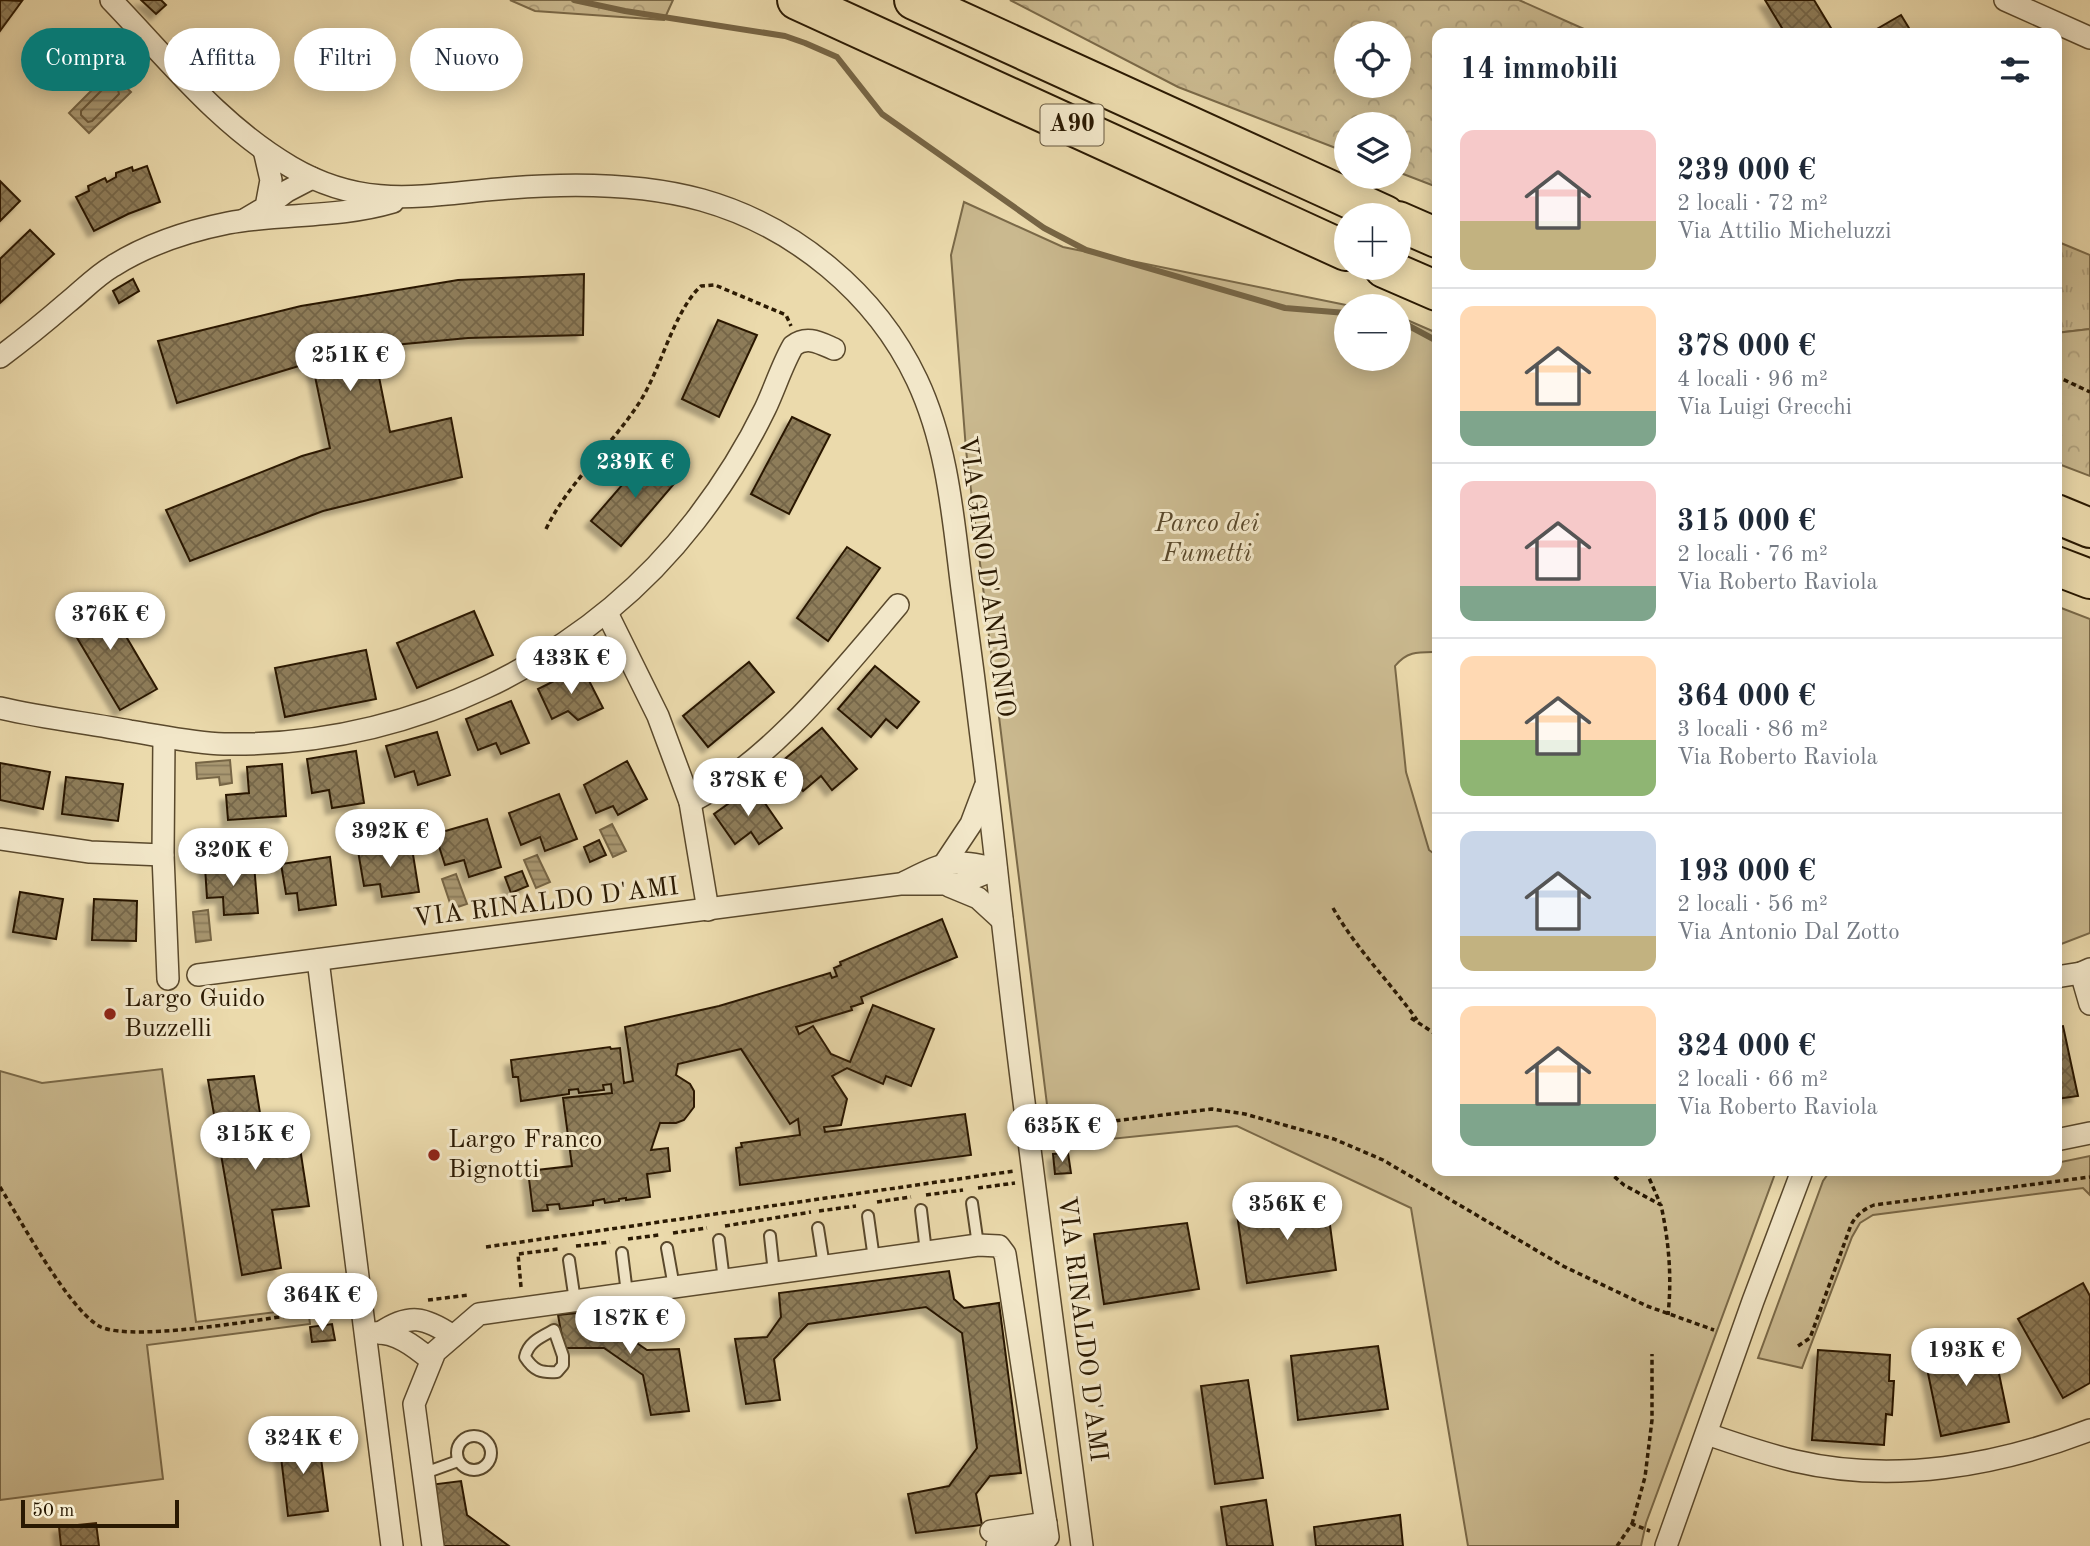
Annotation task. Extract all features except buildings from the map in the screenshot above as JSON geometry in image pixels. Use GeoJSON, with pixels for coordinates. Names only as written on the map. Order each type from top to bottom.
{"type":"FeatureCollection","features":[{"type":"Feature","properties":{"kind":"highway","name":"A90"},"geometry":{"type":"LineString","coordinates":[[797,0],[1334,246]]}},
{"type":"Feature","properties":{"kind":"highway","name":"A90"},"geometry":{"type":"LineString","coordinates":[[914,0],[1359,203]]}},
{"type":"Feature","properties":{"kind":"highway"},"geometry":{"type":"LineString","coordinates":[[1411,227],[1432,237]]}},
{"type":"Feature","properties":{"kind":"highway"},"geometry":{"type":"LineString","coordinates":[[1411,280],[1432,289]]}},
{"type":"Feature","properties":{"kind":"highway"},"geometry":{"type":"LineString","coordinates":[[2062,516],[2090,528]]}},
{"type":"Feature","properties":{"kind":"highway"},"geometry":{"type":"LineString","coordinates":[[2062,568],[2090,579]]}},
{"type":"Feature","properties":{"kind":"street"},"geometry":{"type":"LineString","coordinates":[[111,0],[201,96],[264,150],[312,178],[355,192],[404,198]]}},
{"type":"Feature","properties":{"kind":"street"},"geometry":{"type":"LineString","coordinates":[[2004,0],[2090,38]]}},
{"type":"Feature","properties":{"kind":"street"},"geometry":{"type":"LineString","coordinates":[[264,150],[271,180],[266,207]]}},
{"type":"Feature","properties":{"kind":"street"},"geometry":{"type":"LineString","coordinates":[[242,221],[312,178]]}},
{"type":"Feature","properties":{"kind":"street"},"geometry":{"type":"LineString","coordinates":[[292,218],[306,202],[312,178]]}},
{"type":"Feature","properties":{"kind":"street","name":"VIA GINO D'ANTONIO"},"geometry":{"type":"LineString","coordinates":[[404,198],[556,186],[627,187],[669,192],[722,206],[786,237],[821,261],[853,289],[886,329],[909,364],[938,434],[952,513],[996,869]]}},
{"type":"Feature","properties":{"kind":"street"},"geometry":{"type":"LineString","coordinates":[[0,357],[100,275],[121,261],[168,240],[197,230],[242,221],[362,209],[404,198]]}},
{"type":"Feature","properties":{"kind":"street"},"geometry":{"type":"LineString","coordinates":[[0,708],[164,738],[224,744],[290,740],[364,728],[444,705],[496,683],[551,652],[607,613],[672,549],[707,505],[755,429],[790,352],[799,342],[815,341],[834,349]]}},
{"type":"Feature","properties":{"kind":"street"},"geometry":{"type":"LineString","coordinates":[[690,802],[720,785],[772,743],[844,669],[898,605]]}},
{"type":"Feature","properties":{"kind":"street"},"geometry":{"type":"LineString","coordinates":[[607,613],[658,716],[690,802],[708,910]]}},
{"type":"Feature","properties":{"kind":"street"},"geometry":{"type":"LineString","coordinates":[[164,738],[163,855],[168,979]]}},
{"type":"Feature","properties":{"kind":"street"},"geometry":{"type":"LineString","coordinates":[[945,863],[971,824],[987,782]]}},
{"type":"Feature","properties":{"kind":"street"},"geometry":{"type":"LineString","coordinates":[[0,839],[90,852],[163,855]]}},
{"type":"Feature","properties":{"kind":"street","name":"VIA RINALDO D'AMI"},"geometry":{"type":"LineString","coordinates":[[900,884],[945,863],[962,862],[996,869]]}},
{"type":"Feature","properties":{"kind":"street","name":"VIA RINALDO D'AMI"},"geometry":{"type":"LineString","coordinates":[[198,975],[900,884],[964,883],[996,869]]}},
{"type":"Feature","properties":{"kind":"street","name":"VIA RINALDO D'AMI"},"geometry":{"type":"LineString","coordinates":[[996,869],[1083,1546]]}},
{"type":"Feature","properties":{"kind":"street","name":"VIA RINALDO D'AMI"},"geometry":{"type":"LineString","coordinates":[[948,885],[978,898],[1002,920]]}},
{"type":"Feature","properties":{"kind":"street"},"geometry":{"type":"LineString","coordinates":[[318,961],[362,1304],[373,1333],[392,1546]]}},
{"type":"Feature","properties":{"kind":"street"},"geometry":{"type":"LineString","coordinates":[[2062,976],[2085,971],[2090,1003]]}},
{"type":"Feature","properties":{"kind":"street"},"geometry":{"type":"LineString","coordinates":[[2062,1139],[2090,1133]]}},
{"type":"Feature","properties":{"kind":"street"},"geometry":{"type":"LineString","coordinates":[[1668,1544],[1753,1301],[1800,1176]]}},
{"type":"Feature","properties":{"kind":"street"},"geometry":{"type":"LineString","coordinates":[[433,1546],[414,1404],[435,1352],[479,1314],[978,1245],[999,1246],[1005,1254],[1046,1523],[994,1539]]}},
{"type":"Feature","properties":{"kind":"street"},"geometry":{"type":"LineString","coordinates":[[373,1333],[396,1321],[420,1319],[453,1336]]}},
{"type":"Feature","properties":{"kind":"street"},"geometry":{"type":"LineString","coordinates":[[373,1333],[398,1338],[414,1346],[431,1360]]}},
{"type":"Feature","properties":{"kind":"street"},"geometry":{"type":"LineString","coordinates":[[1707,1434],[1752,1450],[1813,1465],[1906,1471],[1992,1461],[2047,1447],[2090,1430]]}},
{"type":"Feature","properties":{"kind":"lane"},"geometry":{"type":"LineString","coordinates":[[972,1203],[978,1245]]}},
{"type":"Feature","properties":{"kind":"lane"},"geometry":{"type":"LineString","coordinates":[[921,1210],[926,1252]]}},
{"type":"Feature","properties":{"kind":"lane"},"geometry":{"type":"LineString","coordinates":[[868,1216],[874,1259]]}},
{"type":"Feature","properties":{"kind":"lane"},"geometry":{"type":"LineString","coordinates":[[817,1228],[824,1266]]}},
{"type":"Feature","properties":{"kind":"lane"},"geometry":{"type":"LineString","coordinates":[[770,1236],[774,1273]]}},
{"type":"Feature","properties":{"kind":"lane"},"geometry":{"type":"LineString","coordinates":[[719,1240],[724,1280]]}},
{"type":"Feature","properties":{"kind":"lane"},"geometry":{"type":"LineString","coordinates":[[667,1248],[674,1287]]}},
{"type":"Feature","properties":{"kind":"lane"},"geometry":{"type":"LineString","coordinates":[[622,1253],[627,1293]]}},
{"type":"Feature","properties":{"kind":"lane"},"geometry":{"type":"LineString","coordinates":[[569,1260],[575,1301]]}},
{"type":"Feature","properties":{"kind":"lane"},"geometry":{"type":"LineString","coordinates":[[553,1304],[554,1330]]}},
{"type":"Feature","properties":{"kind":"lane"},"geometry":{"type":"LineString","coordinates":[[422,1474],[458,1461]]}},
{"type":"Feature","properties":{"kind":"path"},"geometry":{"type":"LineString","coordinates":[[546,529],[557,506],[639,404],[653,381],[691,297],[701,286],[715,285],[786,315],[799,342]]}},
{"type":"Feature","properties":{"kind":"path"},"geometry":{"type":"LineString","coordinates":[[2062,379],[2090,392]]}},
{"type":"Feature","properties":{"kind":"path"},"geometry":{"type":"LineString","coordinates":[[1333,908],[1348,934],[1417,1020]]}},
{"type":"Feature","properties":{"kind":"path"},"geometry":{"type":"LineString","coordinates":[[1411,1017],[1432,1031]]}},
{"type":"Feature","properties":{"kind":"path"},"geometry":{"type":"LineString","coordinates":[[1028,1132],[1212,1109],[1245,1114],[1334,1139],[1383,1160],[1563,1266],[1668,1315],[1714,1330]]}},
{"type":"Feature","properties":{"kind":"path"},"geometry":{"type":"LineString","coordinates":[[926,1195],[1034,1175]]}},
{"type":"Feature","properties":{"kind":"path"},"geometry":{"type":"LineString","coordinates":[[486,1247],[1034,1175]]}},
{"type":"Feature","properties":{"kind":"path"},"geometry":{"type":"LineString","coordinates":[[1614,1176],[1624,1185],[1661,1205]]}},
{"type":"Feature","properties":{"kind":"path"},"geometry":{"type":"LineString","coordinates":[[1648,1176],[1661,1205],[1665,1225],[1671,1285],[1668,1315]]}},
{"type":"Feature","properties":{"kind":"path"},"geometry":{"type":"LineString","coordinates":[[1798,1346],[1810,1338],[1851,1225],[1857,1216],[1867,1209],[1874,1205],[2090,1177]]}},
{"type":"Feature","properties":{"kind":"path"},"geometry":{"type":"LineString","coordinates":[[0,1187],[73,1303],[98,1326],[116,1332],[197,1328],[362,1304]]}},
{"type":"Feature","properties":{"kind":"path"},"geometry":{"type":"LineString","coordinates":[[872,1203],[912,1197]]}},
{"type":"Feature","properties":{"kind":"path"},"geometry":{"type":"LineString","coordinates":[[522,1287],[518,1254],[859,1205]]}},
{"type":"Feature","properties":{"kind":"path"},"geometry":{"type":"LineString","coordinates":[[428,1300],[481,1293]]}},
{"type":"Feature","properties":{"kind":"path"},"geometry":{"type":"LineString","coordinates":[[1617,1546],[1632,1524],[1645,1478],[1652,1420],[1652,1354]]}},
{"type":"Feature","properties":{"kind":"path"},"geometry":{"type":"LineString","coordinates":[[1632,1524],[1668,1544]]}},
{"type":"Feature","properties":{"kind":"green space"},"geometry":{"type":"Polygon","coordinates":[[[510,0],[673,0],[664,20],[535,11],[510,0]]]}},
{"type":"Feature","properties":{"kind":"green space"},"geometry":{"type":"Polygon","coordinates":[[[1010,0],[1519,0],[1582,28],[1432,28],[1432,185],[1411,177],[1411,112],[1334,112],[1334,147],[1178,87],[1010,0]]]}},
{"type":"Feature","properties":{"kind":"green space","name":"Parco dei Fumetti"},"geometry":{"type":"Polygon","coordinates":[[[964,202],[1063,247],[1334,303],[1334,371],[1411,371],[1411,322],[1432,331],[1432,652],[1409,655],[1395,666],[1406,772],[1429,850],[1432,852],[1432,1176],[1774,1176],[1646,1523],[1641,1546],[1468,1546],[1411,1208],[1237,1126],[1052,1145],[966,450],[951,255],[964,202]]]}},
{"type":"Feature","properties":{"kind":"green space"},"geometry":{"type":"Polygon","coordinates":[[[2062,243],[2090,255],[2090,329],[2062,332],[2062,243]]]}},
{"type":"Feature","properties":{"kind":"green space"},"geometry":{"type":"Polygon","coordinates":[[[2090,329],[2090,476],[2062,465],[2062,332],[2090,329]]]}},
{"type":"Feature","properties":{"kind":"green space"},"geometry":{"type":"Polygon","coordinates":[[[2062,608],[2090,619],[2090,933],[2062,944],[2062,608]]]}},
{"type":"Feature","properties":{"kind":"green space"},"geometry":{"type":"Polygon","coordinates":[[[162,1069],[196,1322],[308,1308],[310,1324],[147,1345],[163,1479],[0,1500],[0,1071],[42,1083],[162,1069]]]}},
{"type":"Feature","properties":{"kind":"green space"},"geometry":{"type":"Polygon","coordinates":[[[2090,1156],[2090,1195],[2083,1188],[1873,1215],[1860,1223],[1852,1237],[1802,1368],[1758,1358],[1826,1176],[2062,1176],[2062,1162],[2090,1156]]]}},
{"type":"Feature","properties":{"kind":"water"},"geometry":{"type":"Polygon","coordinates":[[[91,91],[131,92],[89,133],[69,113],[91,91]]]}},
{"type":"Feature","properties":{"kind":"water"},"geometry":{"type":"Polygon","coordinates":[[[230,760],[232,783],[220,785],[219,777],[197,779],[196,763],[230,760]]]}},
{"type":"Feature","properties":{"kind":"water"},"geometry":{"type":"Polygon","coordinates":[[[612,824],[626,851],[613,857],[600,830],[612,824]]]}},
{"type":"Feature","properties":{"kind":"water"},"geometry":{"type":"Polygon","coordinates":[[[537,855],[550,882],[536,888],[524,860],[537,855]]]}},
{"type":"Feature","properties":{"kind":"water"},"geometry":{"type":"Polygon","coordinates":[[[456,874],[467,904],[452,909],[442,879],[456,874]]]}},
{"type":"Feature","properties":{"kind":"water"},"geometry":{"type":"Polygon","coordinates":[[[208,910],[211,940],[196,942],[193,912],[208,910]]]}},
{"type":"Feature","properties":{"kind":"waterway"},"geometry":{"type":"LineString","coordinates":[[574,0],[625,11],[785,36],[805,43],[837,57],[882,114],[1044,228],[1086,250],[1285,308],[1334,312]]}},
{"type":"Feature","properties":{"kind":"waterway"},"geometry":{"type":"LineString","coordinates":[[1411,327],[1432,338]]}},
{"type":"Feature","properties":{"kind":"place","name":"Largo Guido Buzzelli"},"geometry":{"type":"Point","coordinates":[110,1014]}},
{"type":"Feature","properties":{"kind":"place","name":"Largo Franco Bignotti"},"geometry":{"type":"Point","coordinates":[434,1155]}}]}
